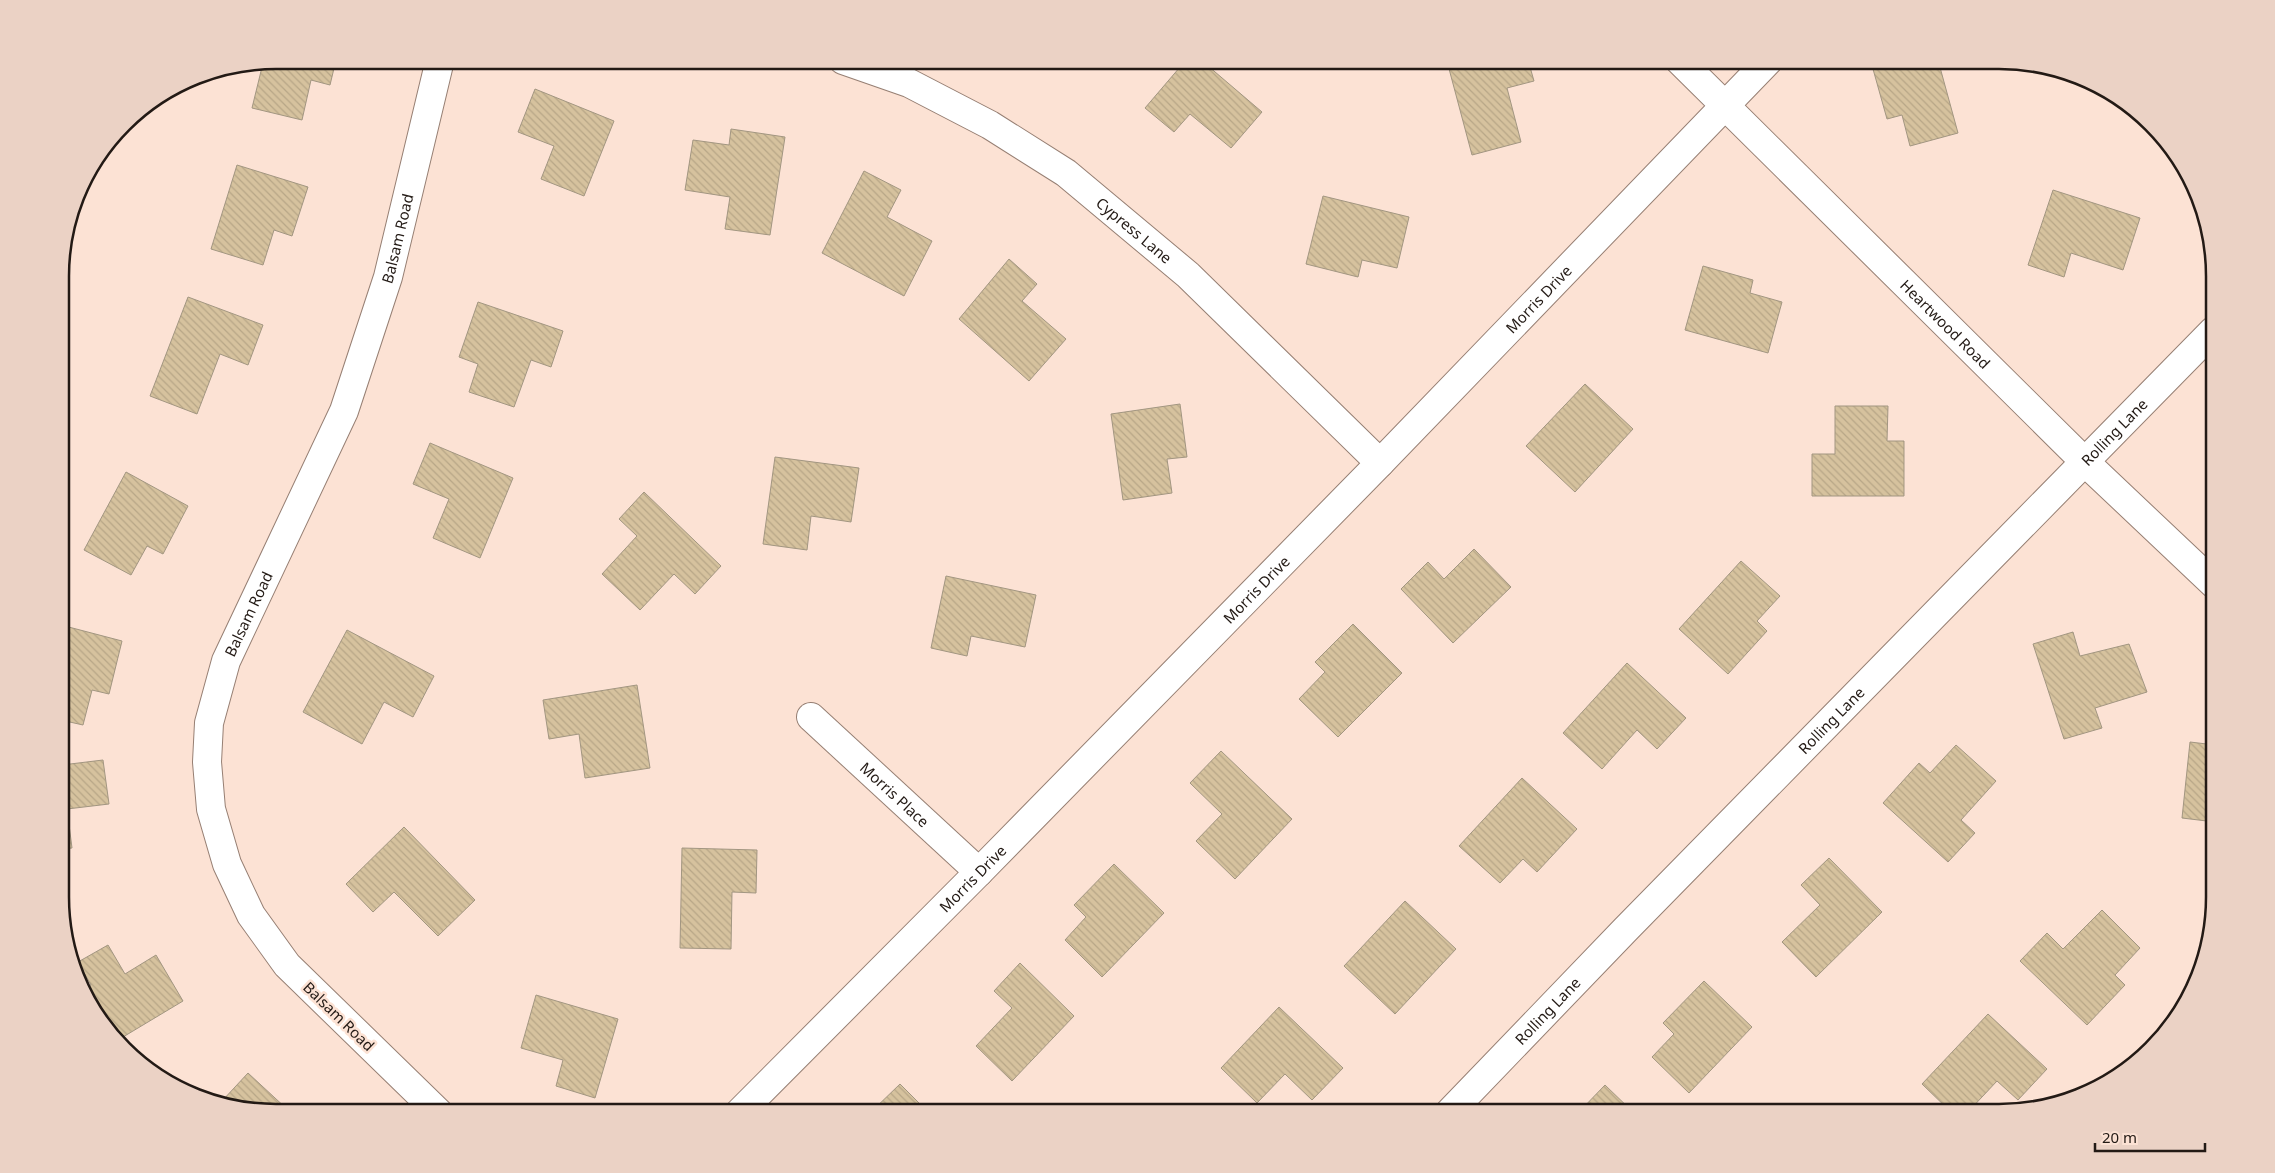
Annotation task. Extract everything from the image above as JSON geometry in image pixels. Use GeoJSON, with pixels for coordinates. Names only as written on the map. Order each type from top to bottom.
{"type":"FeatureCollection","features":[{"type":"Feature","properties":{"kind":"street","name":"Balsam Road"},"geometry":{"type":"LineString","coordinates":[[429,1104],[287,965],[251,915],[227,864],[211,809],[207,762],[209,723],[226,662],[347,402],[388,277],[438,69]]}},
{"type":"Feature","properties":{"kind":"street","name":"Cypress Lane"},"geometry":{"type":"LineString","coordinates":[[869,69],[909,83],[990,125],[1066,173],[1188,276],[1380,463]]}},
{"type":"Feature","properties":{"kind":"street","name":"Heartwood Road"},"geometry":{"type":"LineString","coordinates":[[1688,69],[2086,463],[2206,576]]}},
{"type":"Feature","properties":{"kind":"street","name":"Morris Drive"},"geometry":{"type":"LineString","coordinates":[[748,1104],[979,872],[1380,463],[1761,69]]}},
{"type":"Feature","properties":{"kind":"street","name":"Rolling Lane"},"geometry":{"type":"LineString","coordinates":[[1458,1104],[1626,929],[2086,463],[2206,338]]}},
{"type":"Feature","properties":{"kind":"street","name":"Morris Place"},"geometry":{"type":"LineString","coordinates":[[811,717],[979,872]]}},
{"type":"Feature","properties":{"kind":"building"},"geometry":{"type":"Polygon","coordinates":[[[262,69],[334,69],[330,85],[311,80],[302,120],[252,108],[262,69]]]}},
{"type":"Feature","properties":{"kind":"building"},"geometry":{"type":"Polygon","coordinates":[[[1178,69],[1212,69],[1262,112],[1231,148],[1190,114],[1174,132],[1145,108],[1178,69]]]}},
{"type":"Feature","properties":{"kind":"building"},"geometry":{"type":"Polygon","coordinates":[[[1449,69],[1531,69],[1534,81],[1507,88],[1521,142],[1472,155],[1449,69]]]}},
{"type":"Feature","properties":{"kind":"building"},"geometry":{"type":"Polygon","coordinates":[[[1873,69],[1940,69],[1958,133],[1910,146],[1902,115],[1887,119],[1873,69]]]}},
{"type":"Feature","properties":{"kind":"building"},"geometry":{"type":"Polygon","coordinates":[[[535,89],[614,121],[584,196],[541,179],[554,146],[518,132],[535,89]]]}},
{"type":"Feature","properties":{"kind":"building"},"geometry":{"type":"Polygon","coordinates":[[[731,129],[785,137],[770,235],[725,229],[730,197],[685,190],[693,140],[729,145],[731,129]]]}},
{"type":"Feature","properties":{"kind":"building"},"geometry":{"type":"Polygon","coordinates":[[[237,165],[308,187],[292,236],[274,230],[263,265],[211,249],[237,165]]]}},
{"type":"Feature","properties":{"kind":"building"},"geometry":{"type":"Polygon","coordinates":[[[864,171],[901,190],[887,217],[932,241],[904,296],[822,253],[864,171]]]}},
{"type":"Feature","properties":{"kind":"building"},"geometry":{"type":"Polygon","coordinates":[[[2053,190],[2140,218],[2123,270],[2071,253],[2064,277],[2028,265],[2053,190]]]}},
{"type":"Feature","properties":{"kind":"building"},"geometry":{"type":"Polygon","coordinates":[[[1323,196],[1409,217],[1397,268],[1362,260],[1358,277],[1306,264],[1323,196]]]}},
{"type":"Feature","properties":{"kind":"building"},"geometry":{"type":"Polygon","coordinates":[[[1009,259],[1037,284],[1022,301],[1066,339],[1029,381],[959,319],[1009,259]]]}},
{"type":"Feature","properties":{"kind":"building"},"geometry":{"type":"Polygon","coordinates":[[[1703,266],[1753,280],[1750,293],[1782,302],[1768,353],[1685,330],[1703,266]]]}},
{"type":"Feature","properties":{"kind":"building"},"geometry":{"type":"Polygon","coordinates":[[[188,297],[263,325],[248,365],[220,354],[197,414],[150,396],[188,297]]]}},
{"type":"Feature","properties":{"kind":"building"},"geometry":{"type":"Polygon","coordinates":[[[478,302],[563,331],[551,367],[531,360],[514,407],[469,392],[478,364],[459,357],[478,302]]]}},
{"type":"Feature","properties":{"kind":"building"},"geometry":{"type":"Polygon","coordinates":[[[1585,384],[1633,429],[1575,492],[1526,446],[1585,384]]]}},
{"type":"Feature","properties":{"kind":"building"},"geometry":{"type":"Polygon","coordinates":[[[1180,404],[1187,457],[1167,459],[1172,493],[1123,500],[1111,414],[1180,404]]]}},
{"type":"Feature","properties":{"kind":"building"},"geometry":{"type":"Polygon","coordinates":[[[1835,406],[1888,406],[1887,441],[1904,441],[1904,496],[1812,496],[1812,454],[1835,454],[1835,406]]]}},
{"type":"Feature","properties":{"kind":"building"},"geometry":{"type":"Polygon","coordinates":[[[430,443],[513,478],[480,558],[433,538],[449,499],[413,484],[430,443]]]}},
{"type":"Feature","properties":{"kind":"building"},"geometry":{"type":"Polygon","coordinates":[[[775,457],[859,468],[851,522],[811,516],[807,550],[763,544],[775,457]]]}},
{"type":"Feature","properties":{"kind":"building"},"geometry":{"type":"Polygon","coordinates":[[[126,472],[188,506],[163,554],[147,546],[131,575],[84,550],[126,472]]]}},
{"type":"Feature","properties":{"kind":"building"},"geometry":{"type":"Polygon","coordinates":[[[644,492],[721,566],[695,594],[674,574],[640,610],[602,574],[637,536],[619,519],[644,492]]]}},
{"type":"Feature","properties":{"kind":"building"},"geometry":{"type":"Polygon","coordinates":[[[1474,549],[1511,587],[1453,643],[1401,589],[1428,562],[1444,579],[1474,549]]]}},
{"type":"Feature","properties":{"kind":"building"},"geometry":{"type":"Polygon","coordinates":[[[1741,561],[1780,596],[1757,621],[1767,631],[1728,674],[1679,629],[1741,561]]]}},
{"type":"Feature","properties":{"kind":"building"},"geometry":{"type":"Polygon","coordinates":[[[946,576],[1036,595],[1025,647],[971,636],[967,656],[931,648],[946,576]]]}},
{"type":"Feature","properties":{"kind":"building"},"geometry":{"type":"Polygon","coordinates":[[[1353,624],[1402,673],[1338,737],[1299,699],[1325,672],[1315,662],[1353,624]]]}},
{"type":"Feature","properties":{"kind":"building"},"geometry":{"type":"Polygon","coordinates":[[[69,627],[122,641],[109,694],[92,690],[83,725],[69,722],[69,627]]]}},
{"type":"Feature","properties":{"kind":"building"},"geometry":{"type":"Polygon","coordinates":[[[347,630],[434,676],[413,717],[384,702],[362,744],[303,712],[347,630]]]}},
{"type":"Feature","properties":{"kind":"building"},"geometry":{"type":"Polygon","coordinates":[[[2073,632],[2080,656],[2129,644],[2147,692],[2095,708],[2102,728],[2064,739],[2033,644],[2073,632]]]}},
{"type":"Feature","properties":{"kind":"building"},"geometry":{"type":"Polygon","coordinates":[[[1627,663],[1686,718],[1657,749],[1637,730],[1602,769],[1563,733],[1627,663]]]}},
{"type":"Feature","properties":{"kind":"building"},"geometry":{"type":"Polygon","coordinates":[[[637,685],[650,768],[585,778],[579,734],[549,739],[543,700],[637,685]]]}},
{"type":"Feature","properties":{"kind":"building"},"geometry":{"type":"Polygon","coordinates":[[[2190,742],[2206,744],[2206,821],[2182,818],[2190,742]]]}},
{"type":"Feature","properties":{"kind":"building"},"geometry":{"type":"Polygon","coordinates":[[[1956,745],[1996,781],[1961,820],[1975,833],[1948,862],[1883,803],[1919,763],[1930,773],[1956,745]]]}},
{"type":"Feature","properties":{"kind":"building"},"geometry":{"type":"Polygon","coordinates":[[[1221,751],[1292,819],[1235,879],[1196,841],[1222,814],[1190,783],[1221,751]]]}},
{"type":"Feature","properties":{"kind":"building"},"geometry":{"type":"Polygon","coordinates":[[[103,760],[109,804],[69,809],[69,764],[103,760]]]}},
{"type":"Feature","properties":{"kind":"building"},"geometry":{"type":"Polygon","coordinates":[[[1522,778],[1577,829],[1537,872],[1523,859],[1500,883],[1459,846],[1522,778]]]}},
{"type":"Feature","properties":{"kind":"building"},"geometry":{"type":"Polygon","coordinates":[[[69,825],[72,848],[69,848],[69,825]]]}},
{"type":"Feature","properties":{"kind":"building"},"geometry":{"type":"Polygon","coordinates":[[[404,827],[475,900],[438,936],[394,892],[373,912],[346,884],[404,827]]]}},
{"type":"Feature","properties":{"kind":"building"},"geometry":{"type":"Polygon","coordinates":[[[682,848],[757,850],[756,893],[732,892],[731,949],[680,948],[682,848]]]}},
{"type":"Feature","properties":{"kind":"building"},"geometry":{"type":"Polygon","coordinates":[[[1829,858],[1882,912],[1816,977],[1782,942],[1820,905],[1801,885],[1829,858]]]}},
{"type":"Feature","properties":{"kind":"building"},"geometry":{"type":"Polygon","coordinates":[[[1114,864],[1164,913],[1102,977],[1065,940],[1086,917],[1074,905],[1114,864]]]}},
{"type":"Feature","properties":{"kind":"building"},"geometry":{"type":"Polygon","coordinates":[[[1405,901],[1456,949],[1395,1014],[1344,966],[1405,901]]]}},
{"type":"Feature","properties":{"kind":"building"},"geometry":{"type":"Polygon","coordinates":[[[2102,910],[2140,948],[2115,975],[2125,985],[2087,1025],[2020,961],[2047,933],[2063,949],[2102,910]]]}},
{"type":"Feature","properties":{"kind":"building"},"geometry":{"type":"Polygon","coordinates":[[[108,945],[125,974],[156,955],[183,1001],[123,1037],[96,1001],[89,986],[91,985],[79,961],[108,945]]]}},
{"type":"Feature","properties":{"kind":"building"},"geometry":{"type":"Polygon","coordinates":[[[1020,963],[1074,1016],[1012,1081],[976,1046],[1012,1008],[994,991],[1020,963]]]}},
{"type":"Feature","properties":{"kind":"building"},"geometry":{"type":"Polygon","coordinates":[[[1704,981],[1752,1027],[1689,1093],[1652,1057],[1674,1034],[1663,1023],[1704,981]]]}},
{"type":"Feature","properties":{"kind":"building"},"geometry":{"type":"Polygon","coordinates":[[[536,995],[618,1019],[595,1098],[556,1086],[563,1060],[521,1048],[536,995]]]}},
{"type":"Feature","properties":{"kind":"building"},"geometry":{"type":"Polygon","coordinates":[[[1279,1007],[1343,1068],[1312,1100],[1285,1074],[1257,1103],[1221,1068],[1279,1007]]]}},
{"type":"Feature","properties":{"kind":"building"},"geometry":{"type":"Polygon","coordinates":[[[1988,1014],[2047,1069],[2018,1100],[1997,1081],[1975,1104],[1943,1104],[1922,1084],[1988,1014]]]}},
{"type":"Feature","properties":{"kind":"building"},"geometry":{"type":"Polygon","coordinates":[[[248,1073],[282,1104],[262,1104],[225,1098],[248,1073]]]}},
{"type":"Feature","properties":{"kind":"building"},"geometry":{"type":"Polygon","coordinates":[[[900,1084],[920,1104],[879,1104],[900,1084]]]}},
{"type":"Feature","properties":{"kind":"building"},"geometry":{"type":"Polygon","coordinates":[[[1605,1085],[1625,1104],[1587,1104],[1605,1085]]]}}]}
